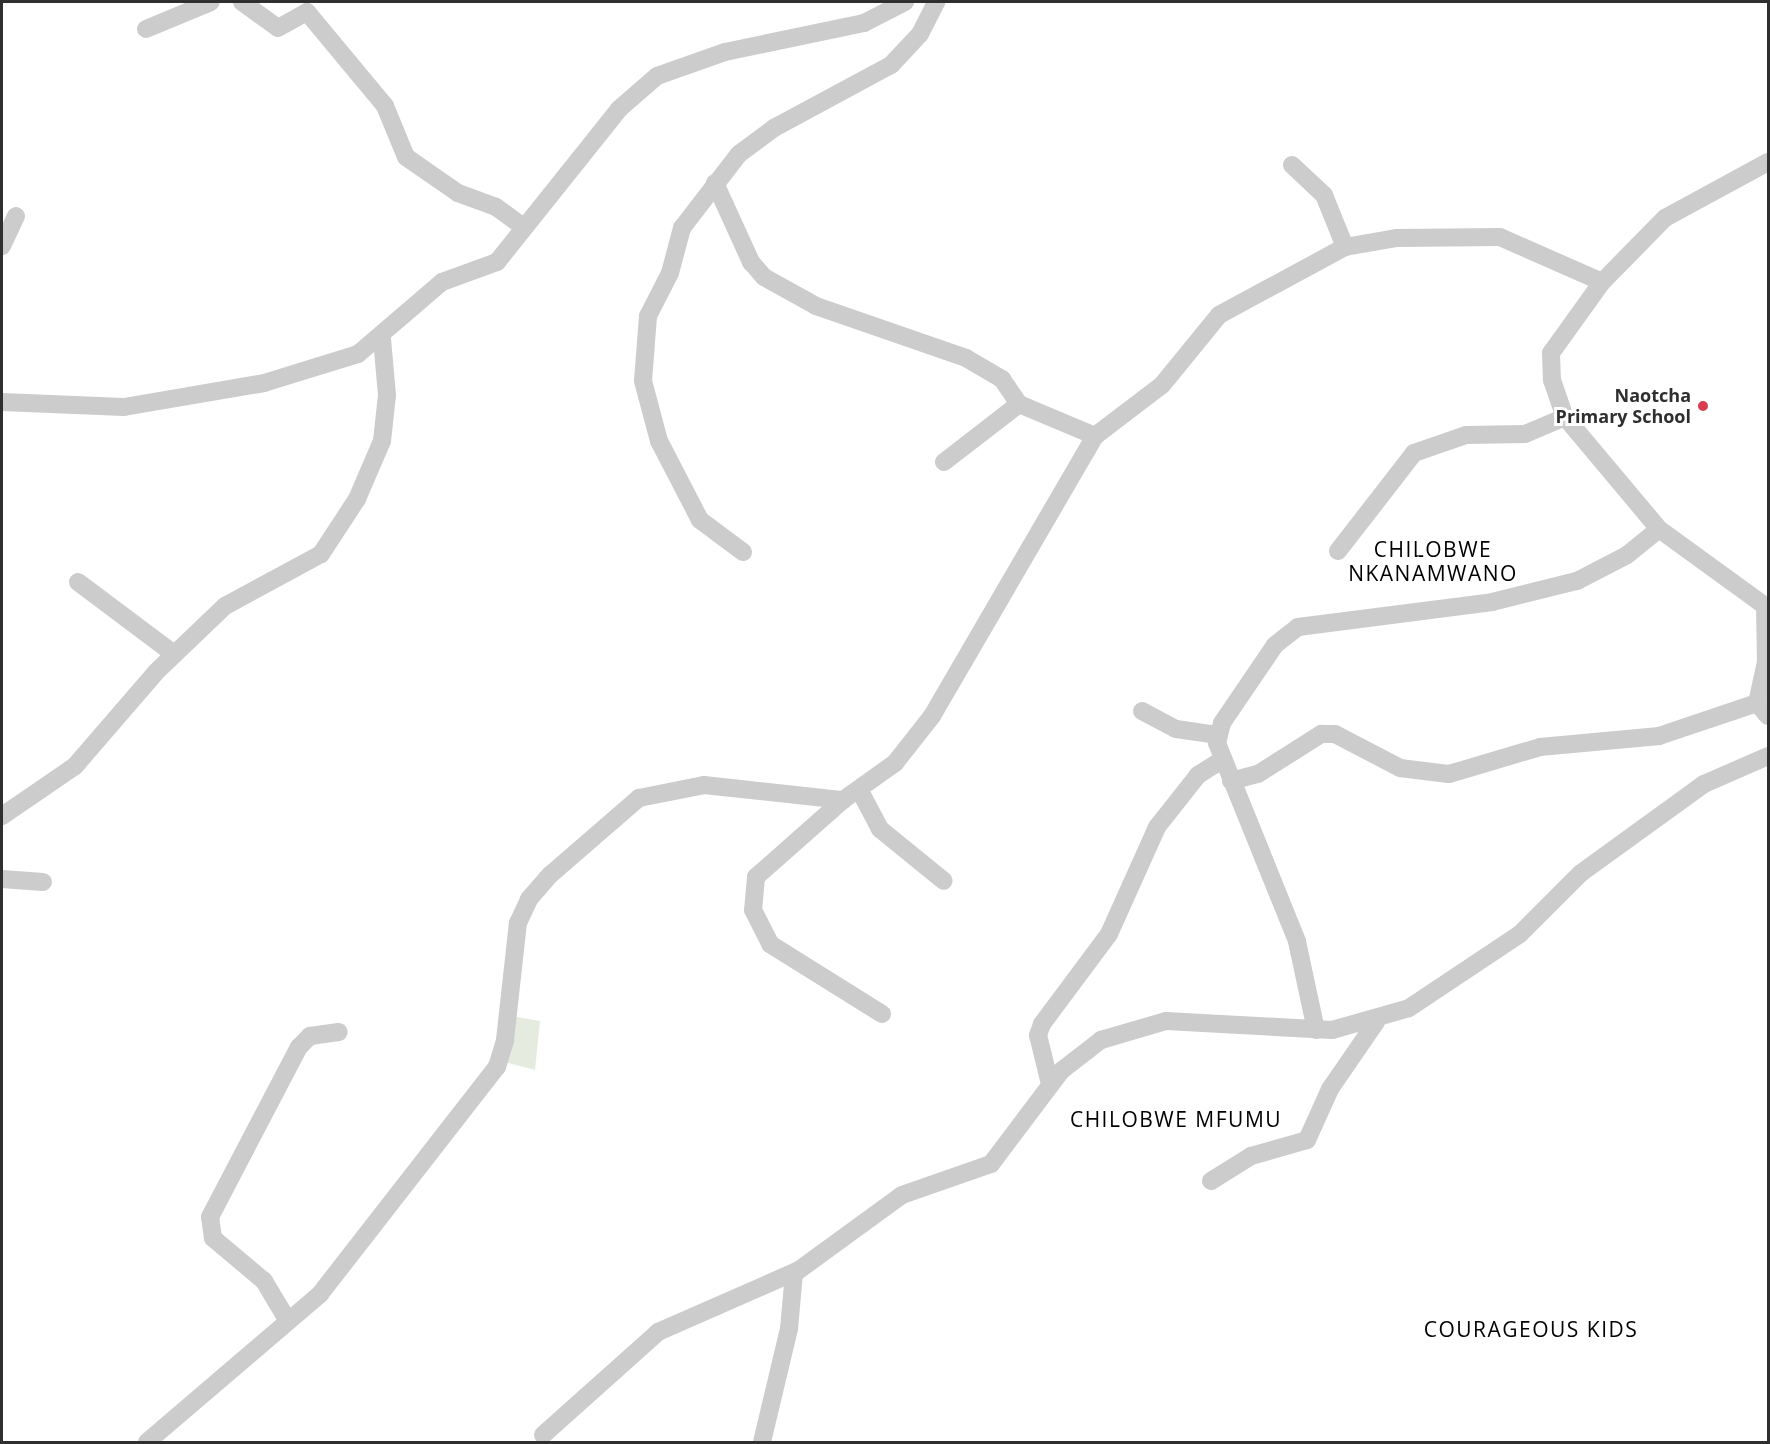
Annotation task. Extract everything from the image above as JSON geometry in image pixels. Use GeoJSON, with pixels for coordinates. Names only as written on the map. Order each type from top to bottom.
{"type":"FeatureCollection","features":[{"type":"Feature","properties":{"kind":"street"},"geometry":{"type":"LineString","coordinates":[[146,29],[211,2]]}},
{"type":"Feature","properties":{"kind":"street"},"geometry":{"type":"LineString","coordinates":[[242,2],[278,28],[307,12],[385,106],[406,157],[458,193],[496,207],[524,227]]}},
{"type":"Feature","properties":{"kind":"street"},"geometry":{"type":"LineString","coordinates":[[2,402],[113,407],[202,394],[308,372],[358,354],[382,339],[442,282],[498,262],[619,109],[657,76],[726,52],[864,23],[905,2]]}},
{"type":"Feature","properties":{"kind":"street"},"geometry":{"type":"LineString","coordinates":[[743,552],[708,529],[682,493],[659,441],[641,358],[648,316],[670,273],[682,228],[715,183],[765,134],[891,65],[920,34],[936,2]]}},
{"type":"Feature","properties":{"kind":"street"},"geometry":{"type":"LineString","coordinates":[[1231,781],[1268,770],[1321,734],[1335,734],[1400,768],[1449,774],[1539,747],[1659,736],[1763,709],[1767,662],[1767,620],[1758,596],[1659,530],[1565,417],[1552,380],[1551,353],[1602,282],[1675,210],[1768,162]]}},
{"type":"Feature","properties":{"kind":"street"},"geometry":{"type":"LineString","coordinates":[[1292,165],[1324,195],[1345,247]]}},
{"type":"Feature","properties":{"kind":"street"},"geometry":{"type":"LineString","coordinates":[[715,183],[751,262],[764,277],[816,306],[966,358],[1002,380],[1019,404],[1095,436]]}},
{"type":"Feature","properties":{"kind":"street"},"geometry":{"type":"LineString","coordinates":[[2,246],[16,216]]}},
{"type":"Feature","properties":{"kind":"street"},"geometry":{"type":"LineString","coordinates":[[882,1014],[771,944],[753,910],[756,877],[843,800],[860,791],[870,777],[894,763],[932,716],[1095,436],[1162,385],[1220,315],[1345,247],[1397,238],[1450,241],[1487,235],[1602,282]]}},
{"type":"Feature","properties":{"kind":"street"},"geometry":{"type":"LineString","coordinates":[[2,816],[82,760],[174,654],[234,599],[311,563],[333,538],[382,441],[387,414],[382,339]]}},
{"type":"Feature","properties":{"kind":"street"},"geometry":{"type":"LineString","coordinates":[[944,462],[1019,404]]}},
{"type":"Feature","properties":{"kind":"street"},"geometry":{"type":"LineString","coordinates":[[1338,551],[1414,453],[1466,435],[1534,432],[1565,417]]}},
{"type":"Feature","properties":{"kind":"street"},"geometry":{"type":"LineString","coordinates":[[1316,1030],[1297,941],[1231,781],[1220,761],[1217,735],[1290,629],[1542,591],[1591,575],[1659,530]]}},
{"type":"Feature","properties":{"kind":"street"},"geometry":{"type":"LineString","coordinates":[[78,582],[174,654]]}},
{"type":"Feature","properties":{"kind":"street"},"geometry":{"type":"LineString","coordinates":[[1142,711],[1176,729],[1217,735]]}},
{"type":"Feature","properties":{"kind":"street"},"geometry":{"type":"LineString","coordinates":[[543,1435],[658,1332],[794,1273],[902,1195],[991,1164],[1050,1084],[1101,1040],[1156,1022],[1316,1030],[1376,1022],[1409,1008],[1514,939],[1581,873],[1704,784],[1768,756]]}},
{"type":"Feature","properties":{"kind":"street"},"geometry":{"type":"LineString","coordinates":[[1050,1084],[1038,1035],[1042,1024],[1115,923],[1157,827],[1198,775],[1220,761]]}},
{"type":"Feature","properties":{"kind":"street"},"geometry":{"type":"LineString","coordinates":[[147,1443],[288,1321],[338,1273],[496,1067],[505,1040],[519,923],[529,899],[550,876],[639,798],[704,785],[843,800]]}},
{"type":"Feature","properties":{"kind":"street"},"geometry":{"type":"LineString","coordinates":[[860,791],[880,829],[944,881]]}},
{"type":"Feature","properties":{"kind":"street"},"geometry":{"type":"LineString","coordinates":[[2,879],[43,882]]}},
{"type":"Feature","properties":{"kind":"street"},"geometry":{"type":"LineString","coordinates":[[1211,1181],[1251,1156],[1307,1140],[1330,1089],[1376,1022]]}},
{"type":"Feature","properties":{"kind":"street"},"geometry":{"type":"LineString","coordinates":[[288,1321],[264,1281],[213,1238],[210,1217],[299,1047],[310,1036],[339,1032]]}},
{"type":"Feature","properties":{"kind":"street"},"geometry":{"type":"LineString","coordinates":[[762,1443],[791,1320],[794,1273]]}},
{"type":"Feature","properties":{"kind":"shaded area"},"geometry":{"type":"Polygon","coordinates":[[[500,1014],[540,1021],[535,1070],[496,1060],[500,1014]]]}},
{"type":"Feature","properties":{"kind":"place","name":"Naotcha Primary School"},"geometry":{"type":"Point","coordinates":[1703,406]}},
{"type":"Feature","properties":{"kind":"district","name":"CHILOBWE NKANAMWANO"},"geometry":{"type":"Point","coordinates":[1433,561]}},
{"type":"Feature","properties":{"kind":"district","name":"CHILOBWE MFUMU"},"geometry":{"type":"Point","coordinates":[1176,1119]}},
{"type":"Feature","properties":{"kind":"district","name":"COURAGEOUS KIDS"},"geometry":{"type":"Point","coordinates":[1531,1329]}}]}
